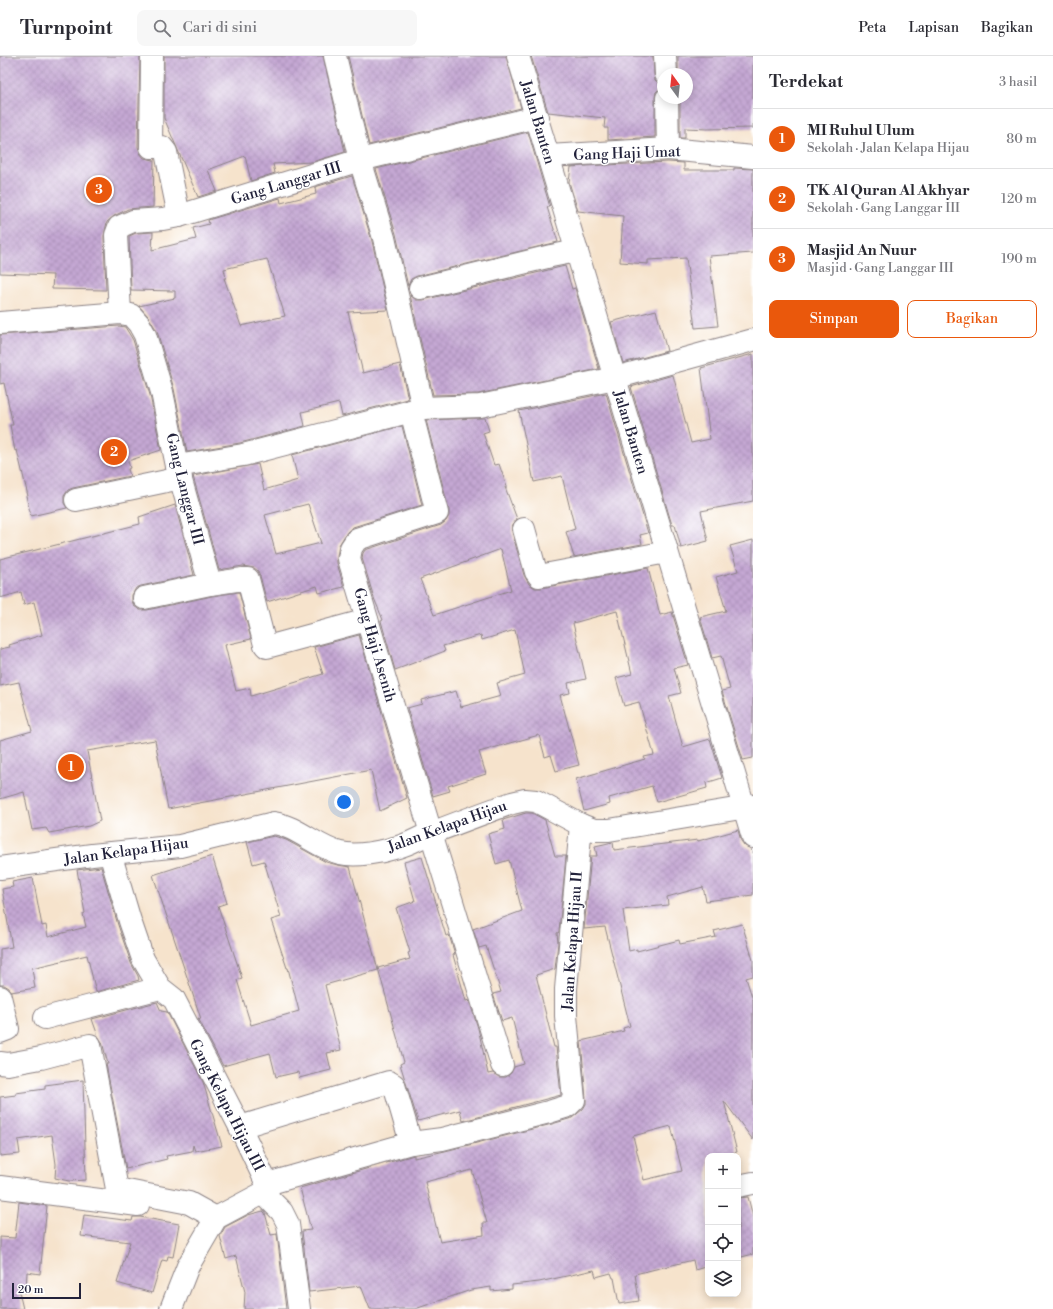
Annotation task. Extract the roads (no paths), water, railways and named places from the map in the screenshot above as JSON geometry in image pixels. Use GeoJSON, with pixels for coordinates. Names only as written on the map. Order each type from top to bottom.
{"type":"FeatureCollection","features":[{"type":"Feature","properties":{"kind":"street"},"geometry":{"type":"LineString","coordinates":[[152,56],[151,147],[162,147],[166,152],[179,216]]}},
{"type":"Feature","properties":{"kind":"street"},"geometry":{"type":"LineString","coordinates":[[335,56],[360,160],[384,238],[417,409]]}},
{"type":"Feature","properties":{"kind":"street","name":"Jalan Banten"},"geometry":{"type":"LineString","coordinates":[[518,56],[668,552],[749,807],[753,837]]}},
{"type":"Feature","properties":{"kind":"street"},"geometry":{"type":"LineString","coordinates":[[665,56],[666,68]]}},
{"type":"Feature","properties":{"kind":"street"},"geometry":{"type":"LineString","coordinates":[[666,104],[668,149]]}},
{"type":"Feature","properties":{"kind":"street","name":"Gang Langgar III"},"geometry":{"type":"LineString","coordinates":[[210,584],[179,472],[162,392],[145,335],[139,324],[131,315],[120,313],[116,235],[119,227],[132,221],[179,216],[360,160],[537,117]]}},
{"type":"Feature","properties":{"kind":"street","name":"Gang Haji Umat"},"geometry":{"type":"LineString","coordinates":[[548,156],[668,149],[753,157]]}},
{"type":"Feature","properties":{"kind":"street"},"geometry":{"type":"LineString","coordinates":[[420,288],[577,251]]}},
{"type":"Feature","properties":{"kind":"street"},"geometry":{"type":"LineString","coordinates":[[0,323],[120,313]]}},
{"type":"Feature","properties":{"kind":"street"},"geometry":{"type":"LineString","coordinates":[[76,500],[417,409],[480,406],[615,378],[753,340]]}},
{"type":"Feature","properties":{"kind":"street","name":"Gang Haji Asenih"},"geometry":{"type":"LineString","coordinates":[[417,409],[437,513],[357,539],[351,548],[349,559],[502,1065]]}},
{"type":"Feature","properties":{"kind":"street"},"geometry":{"type":"LineString","coordinates":[[524,529],[536,572],[539,576],[668,552]]}},
{"type":"Feature","properties":{"kind":"street"},"geometry":{"type":"LineString","coordinates":[[144,598],[210,584],[248,579],[265,645],[267,647],[367,620]]}},
{"type":"Feature","properties":{"kind":"street","name":"Jalan Kelapa Hijau"},"geometry":{"type":"LineString","coordinates":[[0,868],[110,853],[180,846],[274,823],[296,831],[322,846],[341,853],[364,854],[398,847],[512,803],[525,800],[536,801],[581,825],[594,830],[609,830],[749,807]]}},
{"type":"Feature","properties":{"kind":"street","name":"Jalan Kelapa Hijau II"},"geometry":{"type":"LineString","coordinates":[[411,1143],[442,1139],[549,1112],[568,1106],[574,1100],[566,1016],[566,989],[581,825]]}},
{"type":"Feature","properties":{"kind":"street","name":"Gang Kelapa Hijau III"},"geometry":{"type":"LineString","coordinates":[[110,853],[143,959],[160,988],[174,999],[240,1127],[265,1188],[216,1218]]}},
{"type":"Feature","properties":{"kind":"street"},"geometry":{"type":"LineString","coordinates":[[45,1018],[160,988]]}},
{"type":"Feature","properties":{"kind":"street"},"geometry":{"type":"LineString","coordinates":[[0,997],[8,1029],[0,1032]]}},
{"type":"Feature","properties":{"kind":"street"},"geometry":{"type":"LineString","coordinates":[[0,1063],[8,1064],[41,1058],[90,1045],[117,1189],[189,1203],[216,1218]]}},
{"type":"Feature","properties":{"kind":"street"},"geometry":{"type":"LineString","coordinates":[[240,1127],[389,1082],[394,1085],[411,1143],[265,1188],[282,1212],[288,1224],[299,1309]]}},
{"type":"Feature","properties":{"kind":"street"},"geometry":{"type":"LineString","coordinates":[[741,1185],[753,1183]]}},
{"type":"Feature","properties":{"kind":"street"},"geometry":{"type":"LineString","coordinates":[[0,1186],[120,1202],[216,1218]]}},
{"type":"Feature","properties":{"kind":"street"},"geometry":{"type":"LineString","coordinates":[[171,1309],[188,1266],[216,1218]]}},
{"type":"Feature","properties":{"kind":"place","name":"Masjid An Nuur"},"geometry":{"type":"Point","coordinates":[99,190]}},
{"type":"Feature","properties":{"kind":"place","name":"TK Al Quran Al Akhyar"},"geometry":{"type":"Point","coordinates":[114,452]}},
{"type":"Feature","properties":{"kind":"place","name":"MI Ruhul Ulum"},"geometry":{"type":"Point","coordinates":[71,767]}}]}
